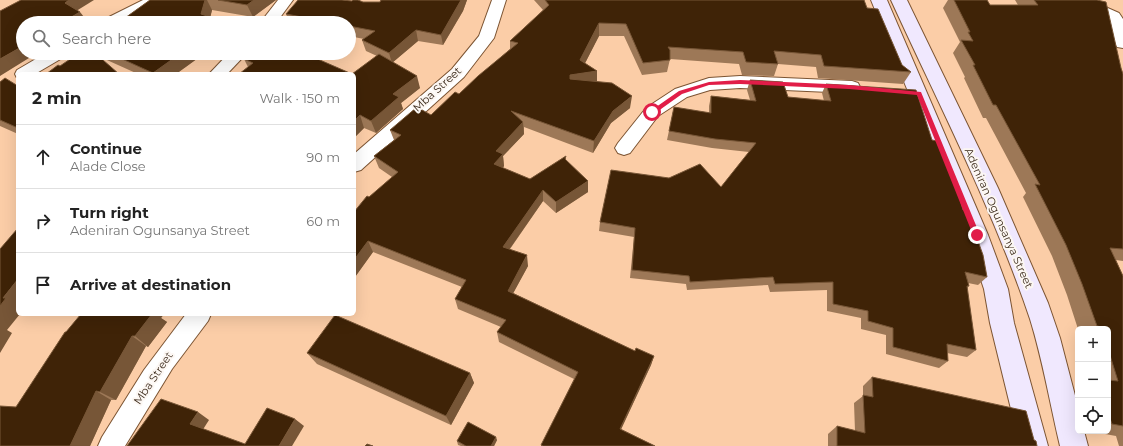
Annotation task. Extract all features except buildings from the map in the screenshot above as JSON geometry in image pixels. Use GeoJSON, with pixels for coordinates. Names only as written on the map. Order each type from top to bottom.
{"type":"FeatureCollection","features":[{"type":"Feature","properties":{"kind":"main road"},"geometry":{"type":"LineString","coordinates":[[879,0],[911,92],[977,235],[996,289],[1002,323],[1034,446]]}},
{"type":"Feature","properties":{"kind":"main road","name":"Adeniran Ogunsanya Street"},"geometry":{"type":"LineString","coordinates":[[900,0],[993,199],[1037,304],[1049,343],[1074,446]]}},
{"type":"Feature","properties":{"kind":"street"},"geometry":{"type":"LineString","coordinates":[[122,16],[155,0]]}},
{"type":"Feature","properties":{"kind":"street"},"geometry":{"type":"LineString","coordinates":[[274,16],[286,0]]}},
{"type":"Feature","properties":{"kind":"street","name":"Mba Street"},"geometry":{"type":"LineString","coordinates":[[356,162],[458,73],[486,38],[499,0]]}},
{"type":"Feature","properties":{"kind":"street"},"geometry":{"type":"LineString","coordinates":[[1046,0],[1094,7],[1114,16],[1123,43]]}},
{"type":"Feature","properties":{"kind":"street"},"geometry":{"type":"LineString","coordinates":[[28,72],[47,60]]}},
{"type":"Feature","properties":{"kind":"street"},"geometry":{"type":"LineString","coordinates":[[219,72],[232,60]]}},
{"type":"Feature","properties":{"kind":"street"},"geometry":{"type":"LineString","coordinates":[[624,148],[652,112],[680,93],[709,84],[740,82],[865,88]]}},
{"type":"Feature","properties":{"kind":"street","name":"Mba Street"},"geometry":{"type":"LineString","coordinates":[[111,446],[137,401],[182,335],[198,316]]}},
{"type":"Feature","properties":{"kind":"route"},"geometry":{"type":"LineString","coordinates":[[652,112],[680,93],[709,84],[740,82],[849,87],[919,93],[977,235]]}}]}
